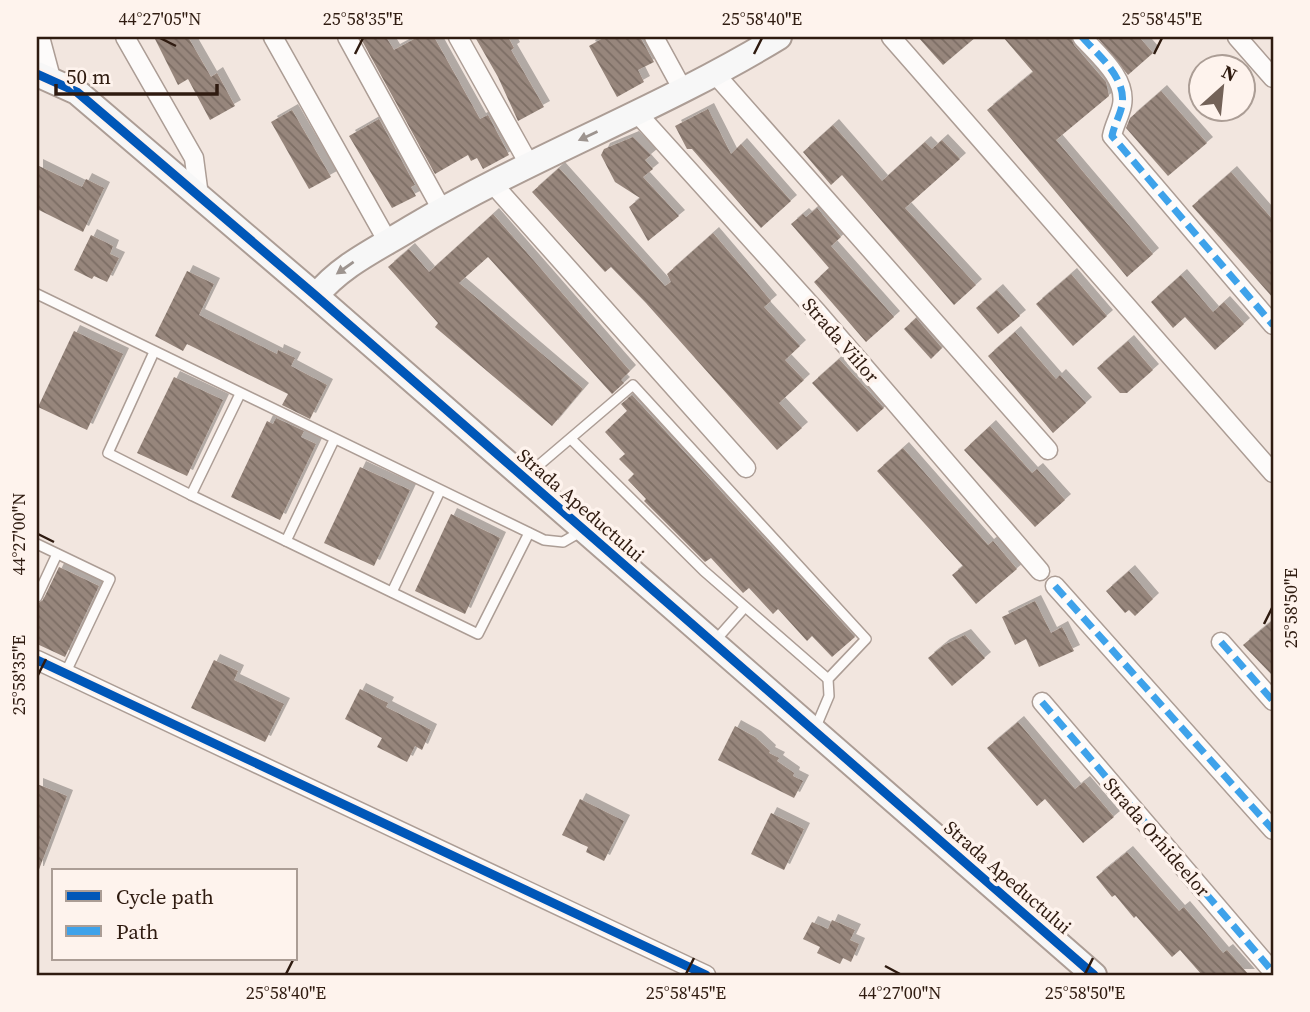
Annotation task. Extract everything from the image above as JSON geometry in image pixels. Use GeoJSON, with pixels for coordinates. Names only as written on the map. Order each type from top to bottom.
{"type":"FeatureCollection","features":[{"type":"Feature","properties":{"kind":"street"},"geometry":{"type":"LineString","coordinates":[[40,37],[44,76]]}},
{"type":"Feature","properties":{"kind":"street"},"geometry":{"type":"LineString","coordinates":[[125,37],[194,158],[199,196]]}},
{"type":"Feature","properties":{"kind":"street"},"geometry":{"type":"LineString","coordinates":[[273,37],[388,242]]}},
{"type":"Feature","properties":{"kind":"street"},"geometry":{"type":"LineString","coordinates":[[347,37],[442,210]]}},
{"type":"Feature","properties":{"kind":"street"},"geometry":{"type":"LineString","coordinates":[[458,37],[529,164]]}},
{"type":"Feature","properties":{"kind":"street"},"geometry":{"type":"LineString","coordinates":[[654,37],[684,92]]}},
{"type":"Feature","properties":{"kind":"street"},"geometry":{"type":"LineString","coordinates":[[316,296],[340,271],[442,210],[529,164],[684,92],[779,37]]}},
{"type":"Feature","properties":{"kind":"street"},"geometry":{"type":"LineString","coordinates":[[891,37],[1273,473]]}},
{"type":"Feature","properties":{"kind":"street"},"geometry":{"type":"LineString","coordinates":[[1082,37],[1116,76],[1123,91],[1122,107],[1114,123],[1112,136],[1273,324]]}},
{"type":"Feature","properties":{"kind":"street"},"geometry":{"type":"LineString","coordinates":[[1237,37],[1273,78]]}},
{"type":"Feature","properties":{"kind":"street"},"geometry":{"type":"LineString","coordinates":[[716,75],[1048,450]]}},
{"type":"Feature","properties":{"kind":"street","name":"Strada Apeductului"},"geometry":{"type":"LineString","coordinates":[[44,76],[77,92],[316,296],[1094,975]]}},
{"type":"Feature","properties":{"kind":"street","name":"Strada Viilor"},"geometry":{"type":"LineString","coordinates":[[637,113],[809,303],[1041,571]]}},
{"type":"Feature","properties":{"kind":"street"},"geometry":{"type":"LineString","coordinates":[[492,183],[746,468]]}},
{"type":"Feature","properties":{"kind":"street"},"geometry":{"type":"LineString","coordinates":[[1055,586],[1273,830]]}},
{"type":"Feature","properties":{"kind":"street"},"geometry":{"type":"LineString","coordinates":[[1221,642],[1273,701]]}},
{"type":"Feature","properties":{"kind":"street"},"geometry":{"type":"LineString","coordinates":[[37,660],[706,975]]}},
{"type":"Feature","properties":{"kind":"street","name":"Strada Orhideelor"},"geometry":{"type":"LineString","coordinates":[[1042,702],[1273,972]]}},
{"type":"Feature","properties":{"kind":"lane"},"geometry":{"type":"LineString","coordinates":[[37,294],[544,540],[563,542],[583,530]]}},
{"type":"Feature","properties":{"kind":"lane"},"geometry":{"type":"LineString","coordinates":[[155,352],[108,453],[392,593],[478,634],[529,533]]}},
{"type":"Feature","properties":{"kind":"lane"},"geometry":{"type":"LineString","coordinates":[[524,477],[633,385],[866,639],[828,679]]}},
{"type":"Feature","properties":{"kind":"lane"},"geometry":{"type":"LineString","coordinates":[[191,495],[240,394]]}},
{"type":"Feature","properties":{"kind":"lane"},"geometry":{"type":"LineString","coordinates":[[571,439],[704,571],[828,679],[829,696],[814,731]]}},
{"type":"Feature","properties":{"kind":"lane"},"geometry":{"type":"LineString","coordinates":[[286,541],[334,440]]}},
{"type":"Feature","properties":{"kind":"lane"},"geometry":{"type":"LineString","coordinates":[[392,593],[440,491]]}},
{"type":"Feature","properties":{"kind":"lane"},"geometry":{"type":"LineString","coordinates":[[37,544],[110,579],[65,674]]}},
{"type":"Feature","properties":{"kind":"lane"},"geometry":{"type":"LineString","coordinates":[[37,597],[57,554]]}},
{"type":"Feature","properties":{"kind":"lane"},"geometry":{"type":"LineString","coordinates":[[713,643],[745,607]]}},
{"type":"Feature","properties":{"kind":"building"},"geometry":{"type":"Polygon","coordinates":[[[154,37],[188,37],[211,77],[217,73],[235,106],[210,120],[188,79],[178,85],[154,37]]]}},
{"type":"Feature","properties":{"kind":"building"},"geometry":{"type":"Polygon","coordinates":[[[360,37],[386,37],[394,50],[418,37],[434,37],[480,119],[488,115],[509,155],[483,169],[477,158],[471,161],[468,155],[435,174],[360,37]]]}},
{"type":"Feature","properties":{"kind":"building"},"geometry":{"type":"Polygon","coordinates":[[[475,37],[508,37],[514,48],[511,50],[544,107],[518,121],[498,77],[475,37]]]}},
{"type":"Feature","properties":{"kind":"building"},"geometry":{"type":"Polygon","coordinates":[[[605,37],[640,37],[654,62],[638,70],[644,82],[617,97],[589,46],[605,37]]]}},
{"type":"Feature","properties":{"kind":"building"},"geometry":{"type":"Polygon","coordinates":[[[918,37],[976,37],[943,65],[918,37]]]}},
{"type":"Feature","properties":{"kind":"building"},"geometry":{"type":"Polygon","coordinates":[[[1003,37],[1071,37],[1074,45],[1106,82],[1109,96],[1056,140],[1153,254],[1127,277],[987,110],[1033,72],[1003,37]]]}},
{"type":"Feature","properties":{"kind":"building"},"geometry":{"type":"Polygon","coordinates":[[[1097,37],[1139,37],[1153,53],[1128,75],[1097,37]]]}},
{"type":"Feature","properties":{"kind":"building"},"geometry":{"type":"Polygon","coordinates":[[[1161,91],[1207,143],[1168,176],[1126,128],[1130,118],[1161,91]]]}},
{"type":"Feature","properties":{"kind":"building"},"geometry":{"type":"Polygon","coordinates":[[[708,109],[731,154],[741,144],[791,201],[761,228],[692,149],[687,149],[675,126],[708,109]]]}},
{"type":"Feature","properties":{"kind":"building"},"geometry":{"type":"Polygon","coordinates":[[[292,110],[331,177],[309,189],[271,122],[292,110]]]}},
{"type":"Feature","properties":{"kind":"building"},"geometry":{"type":"Polygon","coordinates":[[[379,119],[415,185],[411,187],[416,196],[392,208],[349,136],[379,119]]]}},
{"type":"Feature","properties":{"kind":"building"},"geometry":{"type":"Polygon","coordinates":[[[833,125],[882,181],[925,142],[932,149],[942,140],[960,159],[905,208],[976,285],[954,305],[842,175],[831,185],[803,152],[833,125]]]}},
{"type":"Feature","properties":{"kind":"building"},"geometry":{"type":"Polygon","coordinates":[[[633,137],[651,155],[645,160],[653,169],[643,177],[679,216],[648,241],[629,207],[640,198],[615,182],[601,155],[604,149],[633,137]]]}},
{"type":"Feature","properties":{"kind":"building"},"geometry":{"type":"Polygon","coordinates":[[[37,165],[82,187],[86,179],[104,188],[83,232],[37,209],[37,165]]]}},
{"type":"Feature","properties":{"kind":"building"},"geometry":{"type":"Polygon","coordinates":[[[559,168],[665,286],[671,282],[667,274],[713,233],[771,301],[764,307],[800,346],[785,360],[804,380],[779,403],[802,428],[777,450],[646,303],[611,267],[605,272],[532,192],[559,168]]]}},
{"type":"Feature","properties":{"kind":"building"},"geometry":{"type":"Polygon","coordinates":[[[1231,172],[1273,220],[1273,298],[1192,206],[1231,172]]]}},
{"type":"Feature","properties":{"kind":"building"},"geometry":{"type":"Polygon","coordinates":[[[817,208],[841,237],[831,246],[894,317],[866,342],[814,282],[829,268],[791,224],[803,214],[806,217],[817,208]]]}},
{"type":"Feature","properties":{"kind":"building"},"geometry":{"type":"Polygon","coordinates":[[[493,214],[630,371],[621,380],[624,383],[612,394],[488,257],[459,283],[583,389],[552,426],[435,327],[438,323],[388,267],[409,249],[429,272],[493,214]]]}},
{"type":"Feature","properties":{"kind":"building"},"geometry":{"type":"Polygon","coordinates":[[[91,235],[113,246],[110,254],[119,258],[107,282],[94,276],[92,279],[74,270],[91,235]]]}},
{"type":"Feature","properties":{"kind":"building"},"geometry":{"type":"Polygon","coordinates":[[[187,271],[214,284],[199,315],[277,354],[278,350],[295,358],[291,366],[327,385],[310,419],[282,405],[288,394],[187,344],[183,351],[155,336],[187,271]]]}},
{"type":"Feature","properties":{"kind":"building"},"geometry":{"type":"Polygon","coordinates":[[[1071,274],[1107,316],[1073,346],[1036,304],[1071,274]]]}},
{"type":"Feature","properties":{"kind":"building"},"geometry":{"type":"Polygon","coordinates":[[[1181,275],[1213,312],[1224,302],[1244,324],[1215,350],[1185,317],[1173,328],[1151,302],[1181,275]]]}},
{"type":"Feature","properties":{"kind":"building"},"geometry":{"type":"Polygon","coordinates":[[[997,290],[1020,316],[998,334],[976,308],[997,290]]]}},
{"type":"Feature","properties":{"kind":"building"},"geometry":{"type":"Polygon","coordinates":[[[916,318],[942,348],[931,359],[904,329],[916,318]]]}},
{"type":"Feature","properties":{"kind":"building"},"geometry":{"type":"Polygon","coordinates":[[[74,331],[123,354],[87,430],[38,407],[74,331]]]}},
{"type":"Feature","properties":{"kind":"building"},"geometry":{"type":"Polygon","coordinates":[[[1015,332],[1056,379],[1060,375],[1086,403],[1053,433],[988,356],[1015,332]]]}},
{"type":"Feature","properties":{"kind":"building"},"geometry":{"type":"Polygon","coordinates":[[[1128,341],[1153,370],[1127,393],[1120,393],[1097,368],[1128,341]]]}},
{"type":"Feature","properties":{"kind":"building"},"geometry":{"type":"Polygon","coordinates":[[[839,359],[884,408],[857,432],[812,383],[839,359]]]}},
{"type":"Feature","properties":{"kind":"building"},"geometry":{"type":"Polygon","coordinates":[[[174,377],[223,400],[187,476],[137,453],[174,377]]]}},
{"type":"Feature","properties":{"kind":"building"},"geometry":{"type":"Polygon","coordinates":[[[632,395],[855,637],[832,657],[812,636],[807,641],[778,609],[773,614],[749,588],[743,593],[711,558],[705,562],[644,501],[646,499],[628,480],[634,474],[619,459],[625,454],[605,432],[627,411],[621,404],[632,395]]]}},
{"type":"Feature","properties":{"kind":"building"},"geometry":{"type":"Polygon","coordinates":[[[276,418],[304,431],[301,437],[316,444],[280,520],[231,497],[267,421],[273,424],[276,418]]]}},
{"type":"Feature","properties":{"kind":"building"},"geometry":{"type":"Polygon","coordinates":[[[990,426],[1032,473],[1037,469],[1065,500],[1035,527],[964,450],[990,426]]]}},
{"type":"Feature","properties":{"kind":"building"},"geometry":{"type":"Polygon","coordinates":[[[903,448],[988,545],[993,541],[1017,569],[976,604],[952,575],[963,566],[877,471],[903,448]]]}},
{"type":"Feature","properties":{"kind":"building"},"geometry":{"type":"Polygon","coordinates":[[[360,467],[410,490],[374,566],[324,543],[360,467]]]}},
{"type":"Feature","properties":{"kind":"building"},"geometry":{"type":"Polygon","coordinates":[[[451,514],[500,538],[465,614],[415,591],[451,514]]]}},
{"type":"Feature","properties":{"kind":"building"},"geometry":{"type":"Polygon","coordinates":[[[59,567],[99,586],[65,657],[37,644],[37,604],[43,600],[59,567]]]}},
{"type":"Feature","properties":{"kind":"building"},"geometry":{"type":"Polygon","coordinates":[[[1129,571],[1153,599],[1135,616],[1129,610],[1125,613],[1106,591],[1129,571]]]}},
{"type":"Feature","properties":{"kind":"building"},"geometry":{"type":"Polygon","coordinates":[[[1035,601],[1051,633],[1062,627],[1074,651],[1039,667],[1026,639],[1015,645],[1002,617],[1035,601]]]}},
{"type":"Feature","properties":{"kind":"building"},"geometry":{"type":"Polygon","coordinates":[[[1273,620],[1273,676],[1243,645],[1273,620]]]}},
{"type":"Feature","properties":{"kind":"building"},"geometry":{"type":"Polygon","coordinates":[[[965,635],[985,658],[952,686],[928,658],[944,645],[965,635]]]}},
{"type":"Feature","properties":{"kind":"building"},"geometry":{"type":"Polygon","coordinates":[[[214,660],[238,671],[234,680],[284,704],[265,742],[191,708],[214,660]]]}},
{"type":"Feature","properties":{"kind":"building"},"geometry":{"type":"Polygon","coordinates":[[[360,689],[388,703],[386,707],[431,730],[422,750],[415,746],[407,762],[377,747],[382,738],[345,719],[360,689]]]}},
{"type":"Feature","properties":{"kind":"building"},"geometry":{"type":"Polygon","coordinates":[[[1018,722],[1075,789],[1084,782],[1114,817],[1083,843],[1045,799],[1037,806],[987,748],[1018,722]]]}},
{"type":"Feature","properties":{"kind":"building"},"geometry":{"type":"Polygon","coordinates":[[[735,726],[755,737],[769,753],[779,758],[777,761],[794,773],[793,776],[803,781],[794,798],[718,760],[735,726]]]}},
{"type":"Feature","properties":{"kind":"building"},"geometry":{"type":"Polygon","coordinates":[[[37,784],[67,796],[38,872],[37,872],[37,784]]]}},
{"type":"Feature","properties":{"kind":"building"},"geometry":{"type":"Polygon","coordinates":[[[580,799],[624,821],[604,861],[586,852],[588,847],[562,835],[580,799]]]}},
{"type":"Feature","properties":{"kind":"building"},"geometry":{"type":"Polygon","coordinates":[[[771,813],[804,829],[784,870],[751,854],[771,813]]]}},
{"type":"Feature","properties":{"kind":"building"},"geometry":{"type":"Polygon","coordinates":[[[1127,852],[1179,911],[1184,907],[1223,953],[1227,950],[1249,975],[1202,975],[1180,950],[1172,957],[1115,895],[1112,897],[1096,877],[1127,852]]]}},
{"type":"Feature","properties":{"kind":"building"},"geometry":{"type":"Polygon","coordinates":[[[832,920],[855,930],[850,940],[859,944],[851,962],[843,958],[840,964],[817,953],[820,947],[803,939],[812,922],[828,929],[832,920]]]}},
{"type":"Feature","properties":{"kind":"marked path"},"geometry":{"type":"LineString","coordinates":[[1082,37],[1110,68],[1120,86],[1122,105],[1112,136],[1273,325]]}},
{"type":"Feature","properties":{"kind":"marked path"},"geometry":{"type":"LineString","coordinates":[[1055,586],[1273,830]]}},
{"type":"Feature","properties":{"kind":"marked path"},"geometry":{"type":"LineString","coordinates":[[1221,642],[1273,701]]}},
{"type":"Feature","properties":{"kind":"marked path"},"geometry":{"type":"LineString","coordinates":[[1042,702],[1273,972]]}},
{"type":"Feature","properties":{"kind":"cycle path"},"geometry":{"type":"LineString","coordinates":[[37,74],[77,92],[316,296],[1094,975]]}},
{"type":"Feature","properties":{"kind":"cycle path"},"geometry":{"type":"LineString","coordinates":[[37,660],[706,975]]}}]}
